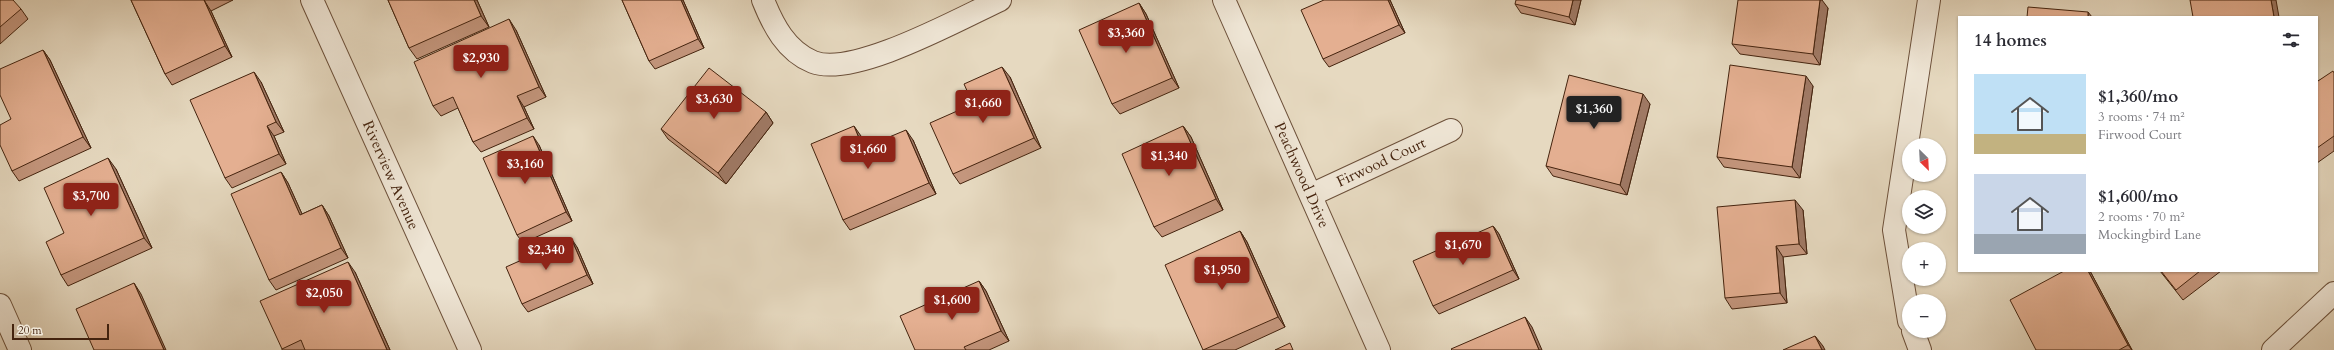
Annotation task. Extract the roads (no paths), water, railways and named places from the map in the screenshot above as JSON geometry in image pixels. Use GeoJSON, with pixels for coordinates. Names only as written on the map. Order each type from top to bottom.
{"type":"FeatureCollection","features":[{"type":"Feature","properties":{"kind":"street","name":"Riverview Avenue"},"geometry":{"type":"LineString","coordinates":[[312,0],[470,350]]}},
{"type":"Feature","properties":{"kind":"street"},"geometry":{"type":"LineString","coordinates":[[762,0],[774,26],[793,50],[813,62],[840,66],[875,58],[1000,0]]}},
{"type":"Feature","properties":{"kind":"street","name":"Peachwood Drive"},"geometry":{"type":"LineString","coordinates":[[1224,0],[1379,350]]}},
{"type":"Feature","properties":{"kind":"street"},"geometry":{"type":"LineString","coordinates":[[1905,294],[1894,230],[1929,0]]}},
{"type":"Feature","properties":{"kind":"street","name":"Firwood Court"},"geometry":{"type":"LineString","coordinates":[[1311,195],[1451,130]]}},
{"type":"Feature","properties":{"kind":"street"},"geometry":{"type":"LineString","coordinates":[[2273,350],[2334,293]]}},
{"type":"Feature","properties":{"kind":"street"},"geometry":{"type":"LineString","coordinates":[[0,305],[20,350]]}},
{"type":"Feature","properties":{"kind":"street"},"geometry":{"type":"LineString","coordinates":[[1916,338],[1920,350]]}}]}
